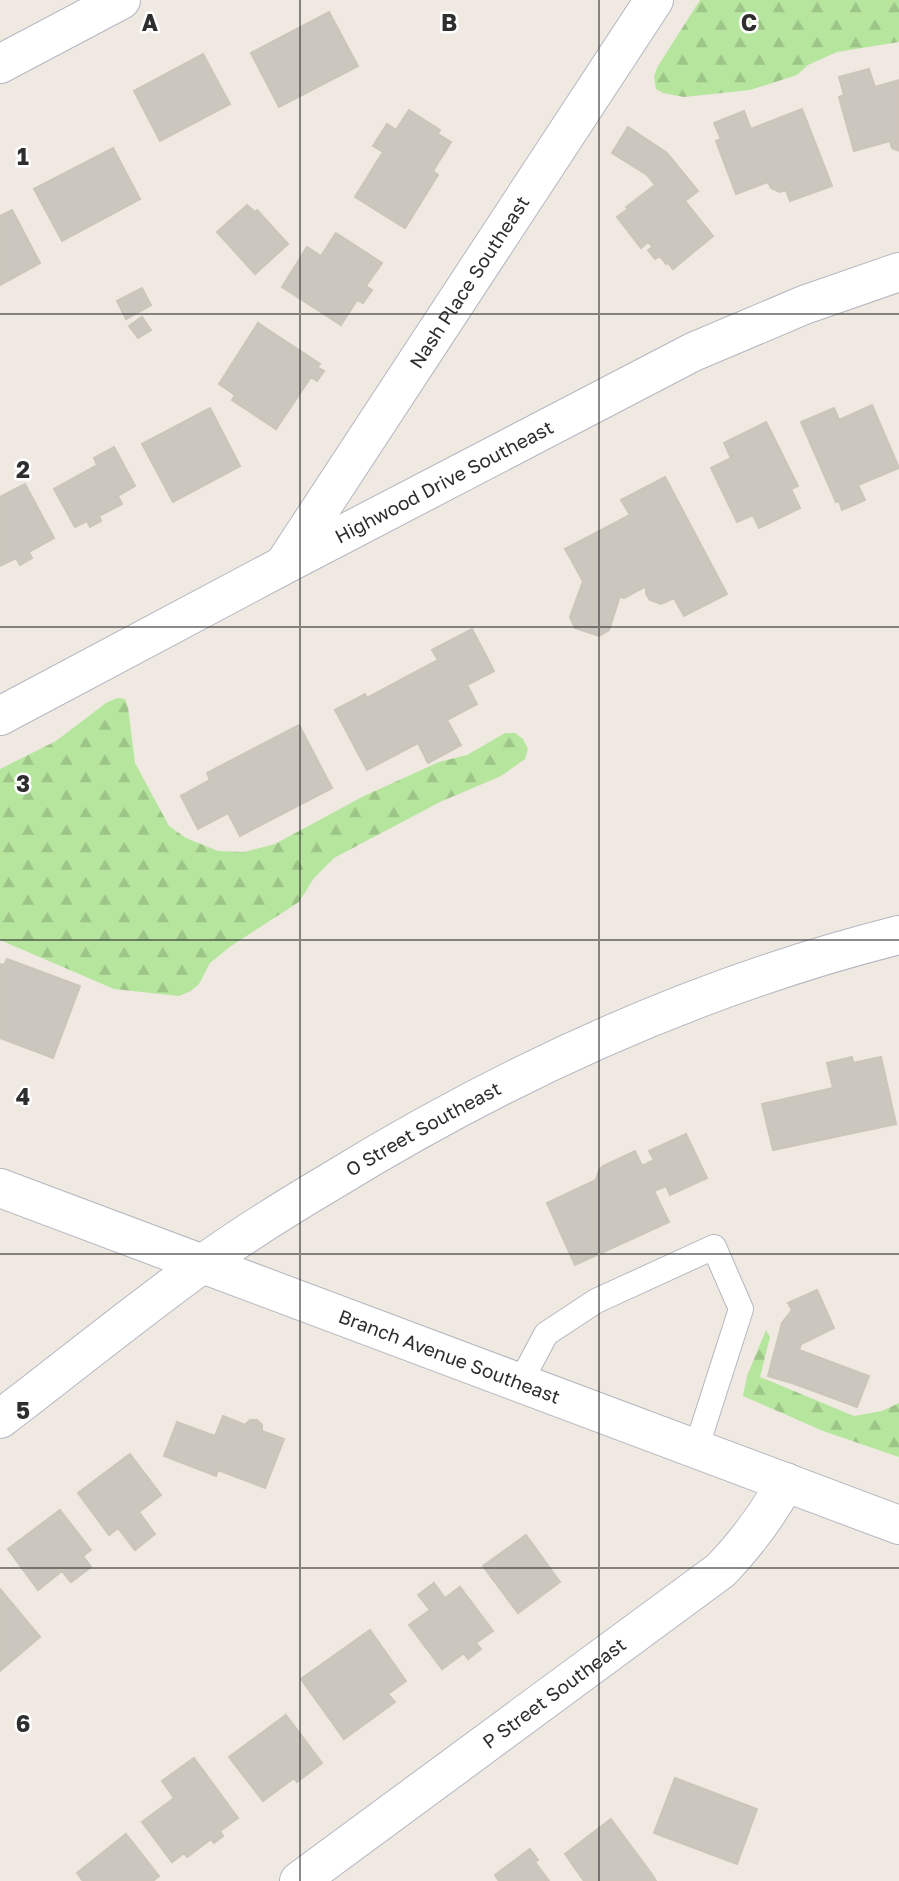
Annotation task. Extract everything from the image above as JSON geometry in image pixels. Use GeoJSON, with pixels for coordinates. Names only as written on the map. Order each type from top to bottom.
{"type":"FeatureCollection","features":[{"type":"Feature","properties":{"kind":"street"},"geometry":{"type":"LineString","coordinates":[[0,64],[121,0]]}},
{"type":"Feature","properties":{"kind":"street","name":"Nash Place Southeast"},"geometry":{"type":"LineString","coordinates":[[284,565],[654,0]]}},
{"type":"Feature","properties":{"kind":"street","name":"Highwood Drive Southeast"},"geometry":{"type":"LineString","coordinates":[[0,716],[694,352],[804,305],[899,272]]}},
{"type":"Feature","properties":{"kind":"street","name":"O Street Southeast"},"geometry":{"type":"LineString","coordinates":[[0,1419],[203,1264],[284,1210],[398,1141],[480,1096],[662,1012],[828,954],[899,935]]}},
{"type":"Feature","properties":{"kind":"street","name":"Branch Avenue Southeast"},"geometry":{"type":"LineString","coordinates":[[0,1188],[899,1525]]}},
{"type":"Feature","properties":{"kind":"street","name":"P Street Southeast"},"geometry":{"type":"LineString","coordinates":[[299,1881],[721,1570],[750,1537],[786,1482]]}},
{"type":"Feature","properties":{"kind":"lane"},"geometry":{"type":"LineString","coordinates":[[520,1383],[546,1334],[596,1301],[714,1247],[741,1309],[696,1449]]}},
{"type":"Feature","properties":{"kind":"green space"},"geometry":{"type":"Polygon","coordinates":[[[700,0],[899,0],[899,42],[837,52],[808,65],[797,75],[750,90],[684,97],[663,93],[656,89],[654,76],[700,0]]]}},
{"type":"Feature","properties":{"kind":"green space"},"geometry":{"type":"Polygon","coordinates":[[[117,698],[125,699],[128,707],[135,763],[169,826],[186,838],[218,851],[244,852],[275,844],[364,796],[439,762],[467,755],[505,733],[515,733],[523,739],[528,749],[525,759],[501,776],[440,802],[334,858],[314,878],[299,902],[231,946],[210,963],[199,984],[191,991],[179,996],[114,989],[0,940],[0,769],[56,741],[106,703],[117,698]]]}},
{"type":"Feature","properties":{"kind":"green space"},"geometry":{"type":"Polygon","coordinates":[[[766,1330],[770,1337],[760,1377],[854,1416],[882,1411],[899,1403],[899,1457],[823,1431],[743,1396],[747,1376],[766,1330]]]}},
{"type":"Feature","properties":{"kind":"building"},"geometry":{"type":"Polygon","coordinates":[[[329,12],[358,66],[279,107],[251,53],[329,12]]]}},
{"type":"Feature","properties":{"kind":"building"},"geometry":{"type":"Polygon","coordinates":[[[203,54],[230,104],[160,141],[134,91],[203,54]]]}},
{"type":"Feature","properties":{"kind":"building"},"geometry":{"type":"Polygon","coordinates":[[[869,69],[875,87],[899,80],[899,151],[892,148],[890,141],[854,151],[839,97],[844,95],[839,77],[869,69]]]}},
{"type":"Feature","properties":{"kind":"building"},"geometry":{"type":"Polygon","coordinates":[[[802,109],[832,186],[790,201],[786,190],[780,192],[771,188],[768,182],[736,194],[716,141],[721,139],[714,123],[744,111],[751,129],[802,109]]]}},
{"type":"Feature","properties":{"kind":"building"},"geometry":{"type":"Polygon","coordinates":[[[409,110],[440,130],[438,134],[451,142],[433,171],[438,175],[405,228],[355,197],[383,152],[373,146],[387,124],[396,130],[409,110]]]}},
{"type":"Feature","properties":{"kind":"building"},"geometry":{"type":"Polygon","coordinates":[[[628,127],[667,153],[698,191],[685,201],[713,236],[673,269],[660,256],[655,259],[648,250],[653,247],[648,242],[641,248],[617,217],[655,185],[647,175],[612,153],[628,127]]]}},
{"type":"Feature","properties":{"kind":"building"},"geometry":{"type":"Polygon","coordinates":[[[113,148],[140,199],[62,241],[34,189],[113,148]]]}},
{"type":"Feature","properties":{"kind":"building"},"geometry":{"type":"Polygon","coordinates":[[[247,205],[255,212],[257,210],[288,244],[255,274],[217,232],[247,205]]]}},
{"type":"Feature","properties":{"kind":"building"},"geometry":{"type":"Polygon","coordinates":[[[12,210],[40,263],[0,285],[0,216],[12,210]]]}},
{"type":"Feature","properties":{"kind":"building"},"geometry":{"type":"Polygon","coordinates":[[[336,233],[382,263],[366,286],[372,290],[363,303],[357,300],[341,325],[282,287],[307,247],[321,256],[336,233]]]}},
{"type":"Feature","properties":{"kind":"building"},"geometry":{"type":"Polygon","coordinates":[[[142,288],[151,305],[126,319],[117,301],[142,288]]]}},
{"type":"Feature","properties":{"kind":"building"},"geometry":{"type":"Polygon","coordinates":[[[142,317],[151,330],[138,338],[129,326],[142,317]]]}},
{"type":"Feature","properties":{"kind":"building"},"geometry":{"type":"Polygon","coordinates":[[[258,323],[320,364],[317,367],[324,371],[317,381],[311,377],[276,429],[232,400],[235,395],[219,384],[258,323]]]}},
{"type":"Feature","properties":{"kind":"building"},"geometry":{"type":"Polygon","coordinates":[[[872,405],[899,468],[858,485],[865,500],[842,510],[801,422],[834,408],[839,420],[872,405]]]}},
{"type":"Feature","properties":{"kind":"building"},"geometry":{"type":"Polygon","coordinates":[[[210,408],[240,466],[173,502],[142,444],[210,408]]]}},
{"type":"Feature","properties":{"kind":"building"},"geometry":{"type":"Polygon","coordinates":[[[766,422],[798,486],[791,489],[800,508],[759,528],[753,515],[737,522],[711,468],[731,458],[724,443],[766,422]]]}},
{"type":"Feature","properties":{"kind":"building"},"geometry":{"type":"Polygon","coordinates":[[[114,447],[135,486],[118,496],[122,504],[99,516],[101,521],[90,527],[87,521],[75,527],[54,489],[97,465],[94,458],[114,447]]]}},
{"type":"Feature","properties":{"kind":"building"},"geometry":{"type":"Polygon","coordinates":[[[665,477],[727,594],[684,616],[674,598],[661,604],[650,600],[646,594],[646,586],[624,598],[620,596],[609,630],[599,636],[575,628],[570,617],[583,581],[565,549],[630,515],[621,500],[665,477]]]}},
{"type":"Feature","properties":{"kind":"building"},"geometry":{"type":"Polygon","coordinates":[[[25,484],[54,538],[29,552],[32,558],[20,565],[16,558],[0,566],[0,497],[25,484]]]}},
{"type":"Feature","properties":{"kind":"building"},"geometry":{"type":"Polygon","coordinates":[[[472,629],[494,671],[467,685],[477,704],[447,720],[461,745],[428,763],[418,743],[367,770],[335,710],[365,694],[367,698],[438,660],[432,650],[472,629]]]}},
{"type":"Feature","properties":{"kind":"building"},"geometry":{"type":"Polygon","coordinates":[[[299,725],[332,788],[240,836],[228,813],[198,829],[181,796],[210,780],[207,773],[299,725]]]}},
{"type":"Feature","properties":{"kind":"building"},"geometry":{"type":"Polygon","coordinates":[[[7,959],[80,986],[53,1058],[0,1038],[0,964],[4,965],[7,959]]]}},
{"type":"Feature","properties":{"kind":"building"},"geometry":{"type":"Polygon","coordinates":[[[852,1057],[853,1063],[881,1057],[896,1124],[773,1150],[762,1104],[833,1088],[827,1063],[852,1057]]]}},
{"type":"Feature","properties":{"kind":"building"},"geometry":{"type":"Polygon","coordinates":[[[686,1134],[707,1178],[670,1195],[666,1186],[654,1191],[669,1222],[575,1265],[547,1203],[596,1180],[603,1166],[635,1151],[642,1166],[654,1160],[649,1151],[686,1134]]]}},
{"type":"Feature","properties":{"kind":"building"},"geometry":{"type":"Polygon","coordinates":[[[817,1290],[834,1328],[801,1344],[799,1350],[869,1376],[857,1407],[768,1376],[782,1323],[792,1310],[788,1303],[817,1290]]]}},
{"type":"Feature","properties":{"kind":"building"},"geometry":{"type":"Polygon","coordinates":[[[223,1416],[245,1425],[250,1420],[257,1420],[262,1425],[262,1431],[284,1439],[265,1488],[218,1470],[216,1476],[164,1456],[177,1422],[215,1436],[223,1416]]]}},
{"type":"Feature","properties":{"kind":"building"},"geometry":{"type":"Polygon","coordinates":[[[130,1454],[161,1495],[139,1512],[155,1534],[135,1550],[118,1528],[109,1535],[78,1493],[130,1454]]]}},
{"type":"Feature","properties":{"kind":"building"},"geometry":{"type":"Polygon","coordinates":[[[60,1510],[91,1550],[83,1556],[91,1567],[71,1582],[62,1571],[38,1590],[8,1549],[60,1510]]]}},
{"type":"Feature","properties":{"kind":"building"},"geometry":{"type":"Polygon","coordinates":[[[526,1535],[560,1582],[518,1613],[483,1566],[526,1535]]]}},
{"type":"Feature","properties":{"kind":"building"},"geometry":{"type":"Polygon","coordinates":[[[434,1583],[445,1598],[460,1587],[493,1631],[476,1643],[481,1649],[468,1659],[464,1653],[442,1669],[409,1625],[430,1610],[418,1595],[434,1583]]]}},
{"type":"Feature","properties":{"kind":"building"},"geometry":{"type":"Polygon","coordinates":[[[0,1589],[40,1637],[0,1671],[0,1589]]]}},
{"type":"Feature","properties":{"kind":"building"},"geometry":{"type":"Polygon","coordinates":[[[370,1630],[406,1681],[388,1694],[395,1702],[344,1739],[301,1679],[370,1630]]]}},
{"type":"Feature","properties":{"kind":"building"},"geometry":{"type":"Polygon","coordinates":[[[286,1715],[322,1763],[297,1782],[294,1778],[263,1801],[229,1757],[286,1715]]]}},
{"type":"Feature","properties":{"kind":"building"},"geometry":{"type":"Polygon","coordinates":[[[194,1758],[238,1818],[220,1831],[223,1836],[214,1843],[211,1839],[187,1857],[184,1853],[172,1862],[142,1822],[174,1798],[162,1781],[194,1758]]]}},
{"type":"Feature","properties":{"kind":"building"},"geometry":{"type":"Polygon","coordinates":[[[675,1778],[757,1809],[737,1864],[654,1833],[675,1778]]]}},
{"type":"Feature","properties":{"kind":"building"},"geometry":{"type":"Polygon","coordinates":[[[611,1819],[656,1881],[584,1881],[565,1854],[611,1819]]]}},
{"type":"Feature","properties":{"kind":"building"},"geometry":{"type":"Polygon","coordinates":[[[126,1834],[159,1876],[153,1881],[83,1881],[77,1873],[126,1834]]]}},
{"type":"Feature","properties":{"kind":"building"},"geometry":{"type":"Polygon","coordinates":[[[530,1849],[538,1860],[535,1862],[549,1881],[499,1881],[495,1875],[530,1849]]]}}]}
